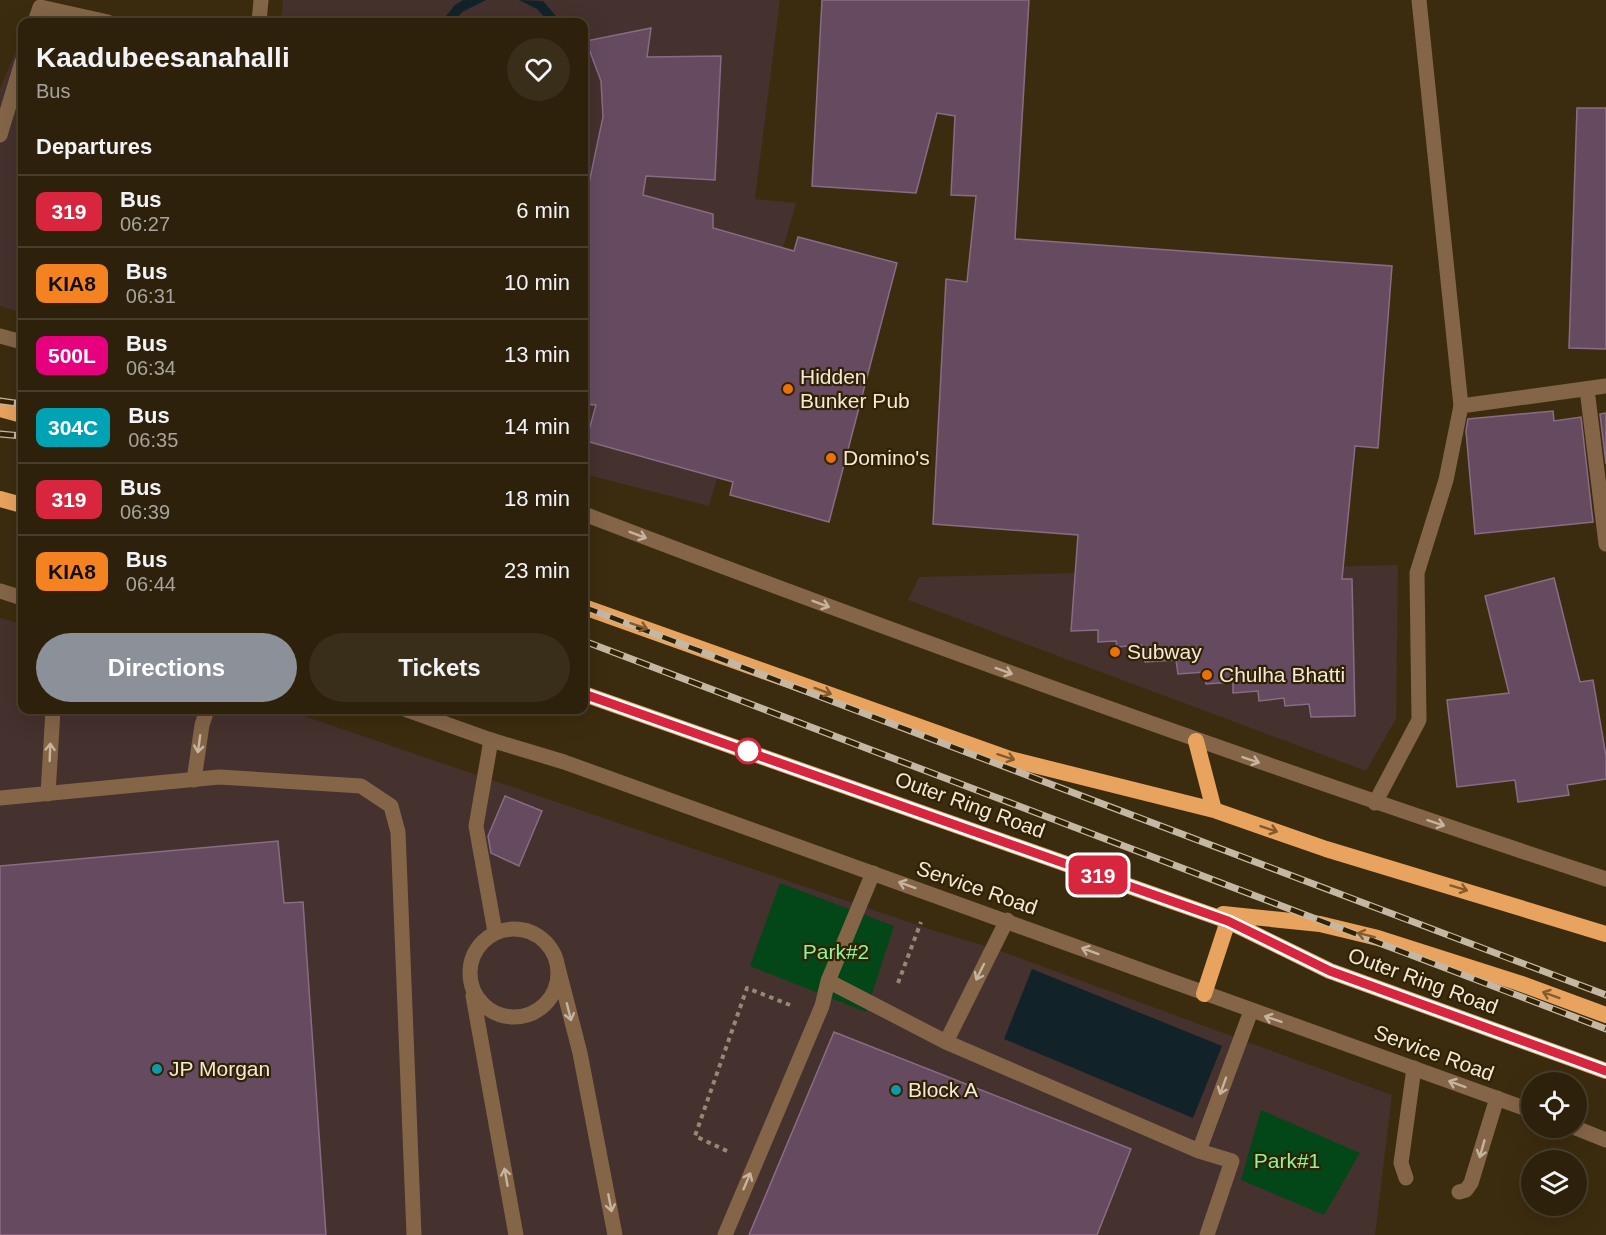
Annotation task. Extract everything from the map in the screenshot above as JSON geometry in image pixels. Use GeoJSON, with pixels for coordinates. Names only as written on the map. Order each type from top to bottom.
{"type":"FeatureCollection","features":[{"type":"Feature","properties":{"kind":"highway"},"geometry":{"type":"LineString","coordinates":[[0,409],[18,414]]}},
{"type":"Feature","properties":{"kind":"highway"},"geometry":{"type":"LineString","coordinates":[[0,499],[18,504]]}},
{"type":"Feature","properties":{"kind":"highway"},"geometry":{"type":"LineString","coordinates":[[588,608],[1010,759],[1214,810],[1326,849],[1606,934]]}},
{"type":"Feature","properties":{"kind":"highway","name":"Outer Ring Road"},"geometry":{"type":"LineString","coordinates":[[588,695],[1201,911],[1228,921],[1330,971],[1606,1071]]}},
{"type":"Feature","properties":{"kind":"highway"},"geometry":{"type":"LineString","coordinates":[[1196,741],[1214,810]]}},
{"type":"Feature","properties":{"kind":"highway"},"geometry":{"type":"LineString","coordinates":[[1201,911],[1320,924],[1378,938],[1519,983],[1606,1015]]}},
{"type":"Feature","properties":{"kind":"highway"},"geometry":{"type":"LineString","coordinates":[[1204,994],[1228,921]]}},
{"type":"Feature","properties":{"kind":"street"},"geometry":{"type":"LineString","coordinates":[[259,18],[261,0]]}},
{"type":"Feature","properties":{"kind":"street"},"geometry":{"type":"LineString","coordinates":[[1375,803],[1419,720],[1417,573],[1446,480],[1461,406],[1419,0]]}},
{"type":"Feature","properties":{"kind":"street"},"geometry":{"type":"LineString","coordinates":[[36,18],[40,7],[90,18]]}},
{"type":"Feature","properties":{"kind":"street"},"geometry":{"type":"LineString","coordinates":[[0,135],[18,75]]}},
{"type":"Feature","properties":{"kind":"street"},"geometry":{"type":"LineString","coordinates":[[0,336],[18,341]]}},
{"type":"Feature","properties":{"kind":"street"},"geometry":{"type":"LineString","coordinates":[[1461,406],[1606,386]]}},
{"type":"Feature","properties":{"kind":"street"},"geometry":{"type":"LineString","coordinates":[[1587,388],[1606,544]]}},
{"type":"Feature","properties":{"kind":"street"},"geometry":{"type":"LineString","coordinates":[[588,516],[865,621],[1196,741],[1606,879]]}},
{"type":"Feature","properties":{"kind":"street"},"geometry":{"type":"LineString","coordinates":[[0,591],[18,597]]}},
{"type":"Feature","properties":{"kind":"street"},"geometry":{"type":"LineString","coordinates":[[48,794],[53,714]]}},
{"type":"Feature","properties":{"kind":"street"},"geometry":{"type":"LineString","coordinates":[[194,780],[206,714]]}},
{"type":"Feature","properties":{"kind":"street","name":"Service Road"},"geometry":{"type":"LineString","coordinates":[[418,714],[491,740],[564,762],[1521,1107]]}},
{"type":"Feature","properties":{"kind":"street"},"geometry":{"type":"LineString","coordinates":[[491,740],[476,826],[495,932]]}},
{"type":"Feature","properties":{"kind":"street"},"geometry":{"type":"LineString","coordinates":[[0,798],[219,777],[361,786],[391,806],[398,832],[414,1235]]}},
{"type":"Feature","properties":{"kind":"street"},"geometry":{"type":"LineString","coordinates":[[725,1235],[818,1016],[828,981],[873,873]]}},
{"type":"Feature","properties":{"kind":"street"},"geometry":{"type":"LineString","coordinates":[[946,1042],[1007,920]]}},
{"type":"Feature","properties":{"kind":"street"},"geometry":{"type":"LineString","coordinates":[[516,1235],[469,973],[476,950],[495,932],[510,929],[532,932],[555,956],[580,1053],[615,1235]]}},
{"type":"Feature","properties":{"kind":"street"},"geometry":{"type":"LineString","coordinates":[[472,989],[488,1010],[502,1017],[513,1018],[534,1013],[553,995],[558,970],[555,956]]}},
{"type":"Feature","properties":{"kind":"street"},"geometry":{"type":"LineString","coordinates":[[828,981],[946,1042],[1199,1151],[1232,1161],[1207,1235]]}},
{"type":"Feature","properties":{"kind":"street"},"geometry":{"type":"LineString","coordinates":[[1199,1151],[1251,1011]]}},
{"type":"Feature","properties":{"kind":"street"},"geometry":{"type":"LineString","coordinates":[[1406,1178],[1401,1163],[1414,1068]]}},
{"type":"Feature","properties":{"kind":"street"},"geometry":{"type":"LineString","coordinates":[[1459,1192],[1466,1190],[1471,1183],[1497,1098]]}},
{"type":"Feature","properties":{"kind":"street"},"geometry":{"type":"LineString","coordinates":[[1587,1132],[1606,1140]]}},
{"type":"Feature","properties":{"kind":"path"},"geometry":{"type":"LineString","coordinates":[[737,1155],[695,1136],[747,987],[818,1016]]}},
{"type":"Feature","properties":{"kind":"shaded area"},"geometry":{"type":"Polygon","coordinates":[[[283,0],[780,0],[755,199],[796,203],[709,506],[588,475],[588,18],[281,18],[283,0]]]}},
{"type":"Feature","properties":{"kind":"shaded area"},"geometry":{"type":"Polygon","coordinates":[[[18,46],[18,312],[0,306],[0,88],[18,46]]]}},
{"type":"Feature","properties":{"kind":"shaded area"},"geometry":{"type":"Polygon","coordinates":[[[1398,565],[1396,719],[1366,771],[908,600],[919,577],[1398,565]]]}},
{"type":"Feature","properties":{"kind":"shaded area"},"geometry":{"type":"Polygon","coordinates":[[[0,618],[18,623],[18,714],[298,714],[932,930],[992,948],[1392,1095],[1375,1235],[0,1235],[0,618]]]}},
{"type":"Feature","properties":{"kind":"green space","name":"Park#2"},"geometry":{"type":"Polygon","coordinates":[[[780,883],[894,926],[866,1012],[750,966],[780,883]]]}},
{"type":"Feature","properties":{"kind":"green space","name":"Park#1"},"geometry":{"type":"Polygon","coordinates":[[[1261,1110],[1360,1153],[1324,1215],[1241,1180],[1261,1110]]]}},
{"type":"Feature","properties":{"kind":"water"},"geometry":{"type":"Polygon","coordinates":[[[463,0],[486,0],[462,12],[457,18],[444,18],[455,5],[463,0]]]}},
{"type":"Feature","properties":{"kind":"water"},"geometry":{"type":"Polygon","coordinates":[[[519,0],[543,1],[558,18],[545,18],[537,9],[519,0]]]}},
{"type":"Feature","properties":{"kind":"water"},"geometry":{"type":"Polygon","coordinates":[[[1032,969],[1222,1046],[1193,1118],[1004,1039],[1032,969]]]}},
{"type":"Feature","properties":{"kind":"building"},"geometry":{"type":"Polygon","coordinates":[[[822,0],[1029,0],[1015,239],[1392,266],[1378,448],[1355,446],[1342,579],[1352,579],[1355,716],[1311,717],[1309,704],[1285,706],[1284,698],[1259,701],[1258,691],[1233,693],[1233,682],[1206,684],[1205,672],[1178,674],[1176,660],[1145,662],[1142,645],[1117,647],[1116,641],[1098,642],[1098,630],[1071,631],[1078,535],[933,524],[946,279],[967,282],[976,196],[951,195],[955,116],[937,113],[916,193],[812,186],[822,0]]]}},
{"type":"Feature","properties":{"kind":"building"},"geometry":{"type":"Polygon","coordinates":[[[651,28],[647,57],[721,56],[715,180],[646,176],[643,195],[713,214],[713,228],[794,251],[798,237],[897,263],[829,522],[730,495],[733,482],[588,442],[596,405],[588,404],[588,188],[603,117],[601,81],[588,41],[651,28]]]}},
{"type":"Feature","properties":{"kind":"building"},"geometry":{"type":"Polygon","coordinates":[[[1577,108],[1606,108],[1606,349],[1569,348],[1577,108]]]}},
{"type":"Feature","properties":{"kind":"building"},"geometry":{"type":"Polygon","coordinates":[[[1553,411],[1554,421],[1581,417],[1593,522],[1475,534],[1466,431],[1468,419],[1553,411]]]}},
{"type":"Feature","properties":{"kind":"building"},"geometry":{"type":"Polygon","coordinates":[[[1606,413],[1606,464],[1600,414],[1606,413]]]}},
{"type":"Feature","properties":{"kind":"building"},"geometry":{"type":"Polygon","coordinates":[[[1554,578],[1580,682],[1593,680],[1606,756],[1606,779],[1567,785],[1569,795],[1518,802],[1515,780],[1457,787],[1447,700],[1509,693],[1485,596],[1554,578]]]}},
{"type":"Feature","properties":{"kind":"building"},"geometry":{"type":"Polygon","coordinates":[[[505,796],[542,811],[519,866],[491,853],[488,836],[505,796]]]}},
{"type":"Feature","properties":{"kind":"building","name":"JP Morgan"},"geometry":{"type":"Polygon","coordinates":[[[278,841],[284,903],[303,902],[326,1235],[0,1235],[0,866],[278,841]]]}},
{"type":"Feature","properties":{"kind":"building","name":"Block A"},"geometry":{"type":"Polygon","coordinates":[[[834,1032],[1131,1149],[1097,1235],[749,1235],[834,1032]]]}},
{"type":"Feature","properties":{"kind":"railway"},"geometry":{"type":"LineString","coordinates":[[0,401],[18,403]]}},
{"type":"Feature","properties":{"kind":"railway"},"geometry":{"type":"LineString","coordinates":[[0,434],[18,436]]}},
{"type":"Feature","properties":{"kind":"railway"},"geometry":{"type":"LineString","coordinates":[[588,609],[1606,995]]}},
{"type":"Feature","properties":{"kind":"railway"},"geometry":{"type":"LineString","coordinates":[[588,643],[1606,1029]]}},
{"type":"Feature","properties":{"kind":"bus line","name":"319"},"geometry":{"type":"LineString","coordinates":[[588,695],[1228,921],[1330,971],[1606,1071]]}},
{"type":"Feature","properties":{"kind":"place","name":"Hidden Bunker Pub"},"geometry":{"type":"Point","coordinates":[788,389]}},
{"type":"Feature","properties":{"kind":"place","name":"Domino's"},"geometry":{"type":"Point","coordinates":[831,458]}},
{"type":"Feature","properties":{"kind":"place","name":"Subway"},"geometry":{"type":"Point","coordinates":[1115,652]}},
{"type":"Feature","properties":{"kind":"place","name":"Chulha Bhatti"},"geometry":{"type":"Point","coordinates":[1207,675]}},
{"type":"Feature","properties":{"kind":"place","name":"JP Morgan"},"geometry":{"type":"Point","coordinates":[157,1069]}},
{"type":"Feature","properties":{"kind":"place","name":"Block A"},"geometry":{"type":"Point","coordinates":[896,1090]}}]}
